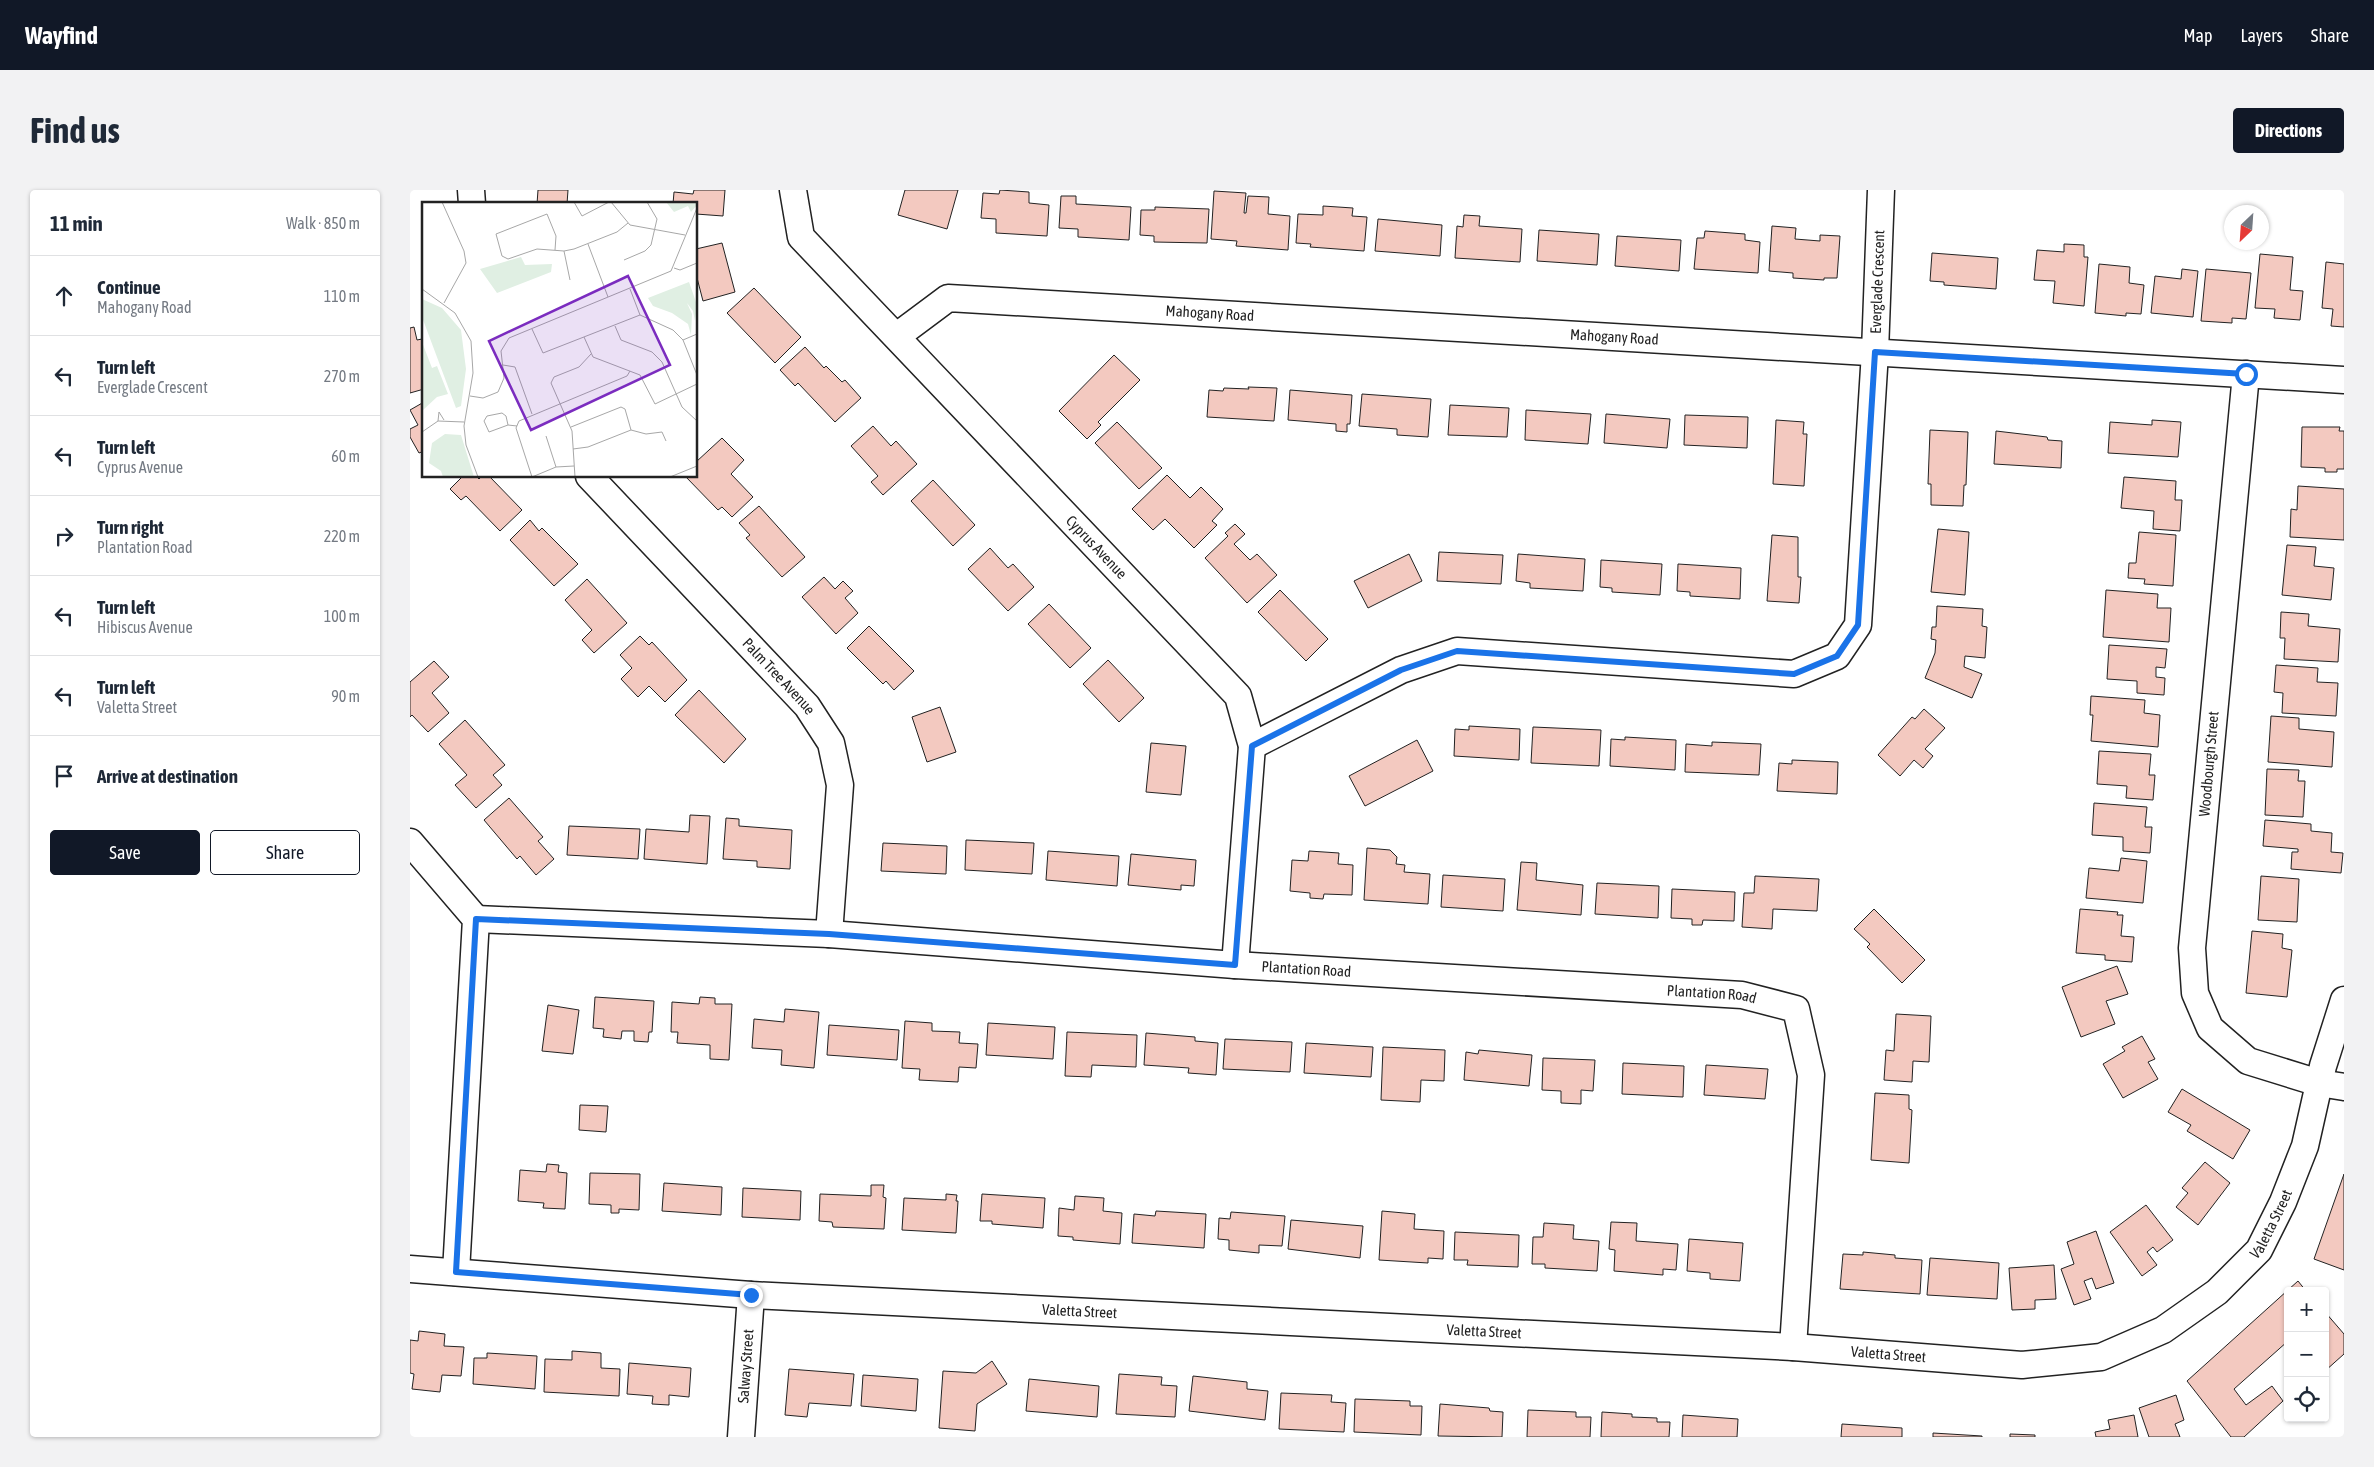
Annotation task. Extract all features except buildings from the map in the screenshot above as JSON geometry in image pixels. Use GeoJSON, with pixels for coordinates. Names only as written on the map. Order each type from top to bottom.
{"type":"FeatureCollection","features":[{"type":"Feature","properties":{"kind":"street","name":"Cyprus Avenue"},"geometry":{"type":"LineString","coordinates":[[793,190],[801,237],[1238,696],[1252,746],[1235,965]]}},
{"type":"Feature","properties":{"kind":"street","name":"Everglade Crescent"},"geometry":{"type":"LineString","coordinates":[[1252,746],[1401,670],[1457,651],[1794,674],[1837,656],[1858,625],[1875,352],[1881,190]]}},
{"type":"Feature","properties":{"kind":"street","name":"Mahogany Road"},"geometry":{"type":"LineString","coordinates":[[897,336],[948,298],[2344,380]]}},
{"type":"Feature","properties":{"kind":"street","name":"Woodbourgh Street"},"geometry":{"type":"LineString","coordinates":[[2246,374],[2192,948],[2195,993],[2210,1028],[2248,1061],[2332,1085]]}},
{"type":"Feature","properties":{"kind":"street","name":"Palm Tree Avenue"},"geometry":{"type":"LineString","coordinates":[[591,478],[807,706],[831,743],[840,785],[829,934]]}},
{"type":"Feature","properties":{"kind":"street"},"geometry":{"type":"LineString","coordinates":[[410,842],[476,919],[456,1272]]}},
{"type":"Feature","properties":{"kind":"street","name":"Plantation Road"},"geometry":{"type":"LineString","coordinates":[[476,919],[829,934],[1235,965],[1742,995],[1796,1009],[1811,1075],[1793,1347]]}},
{"type":"Feature","properties":{"kind":"street","name":"Valetta Street"},"geometry":{"type":"LineString","coordinates":[[410,1269],[751,1295],[1793,1347],[2022,1365],[2100,1357],[2162,1330],[2217,1292],[2259,1250],[2283,1202],[2332,1085],[2344,1000]]}},
{"type":"Feature","properties":{"kind":"street","name":"Salway Street"},"geometry":{"type":"LineString","coordinates":[[741,1437],[751,1295]]}},
{"type":"Feature","properties":{"kind":"route"},"geometry":{"type":"LineString","coordinates":[[751,1295],[456,1272],[476,919],[829,934],[1235,965],[1252,746],[1401,670],[1457,651],[1794,674],[1837,656],[1858,625],[1875,352],[2246,374]]}}]}
